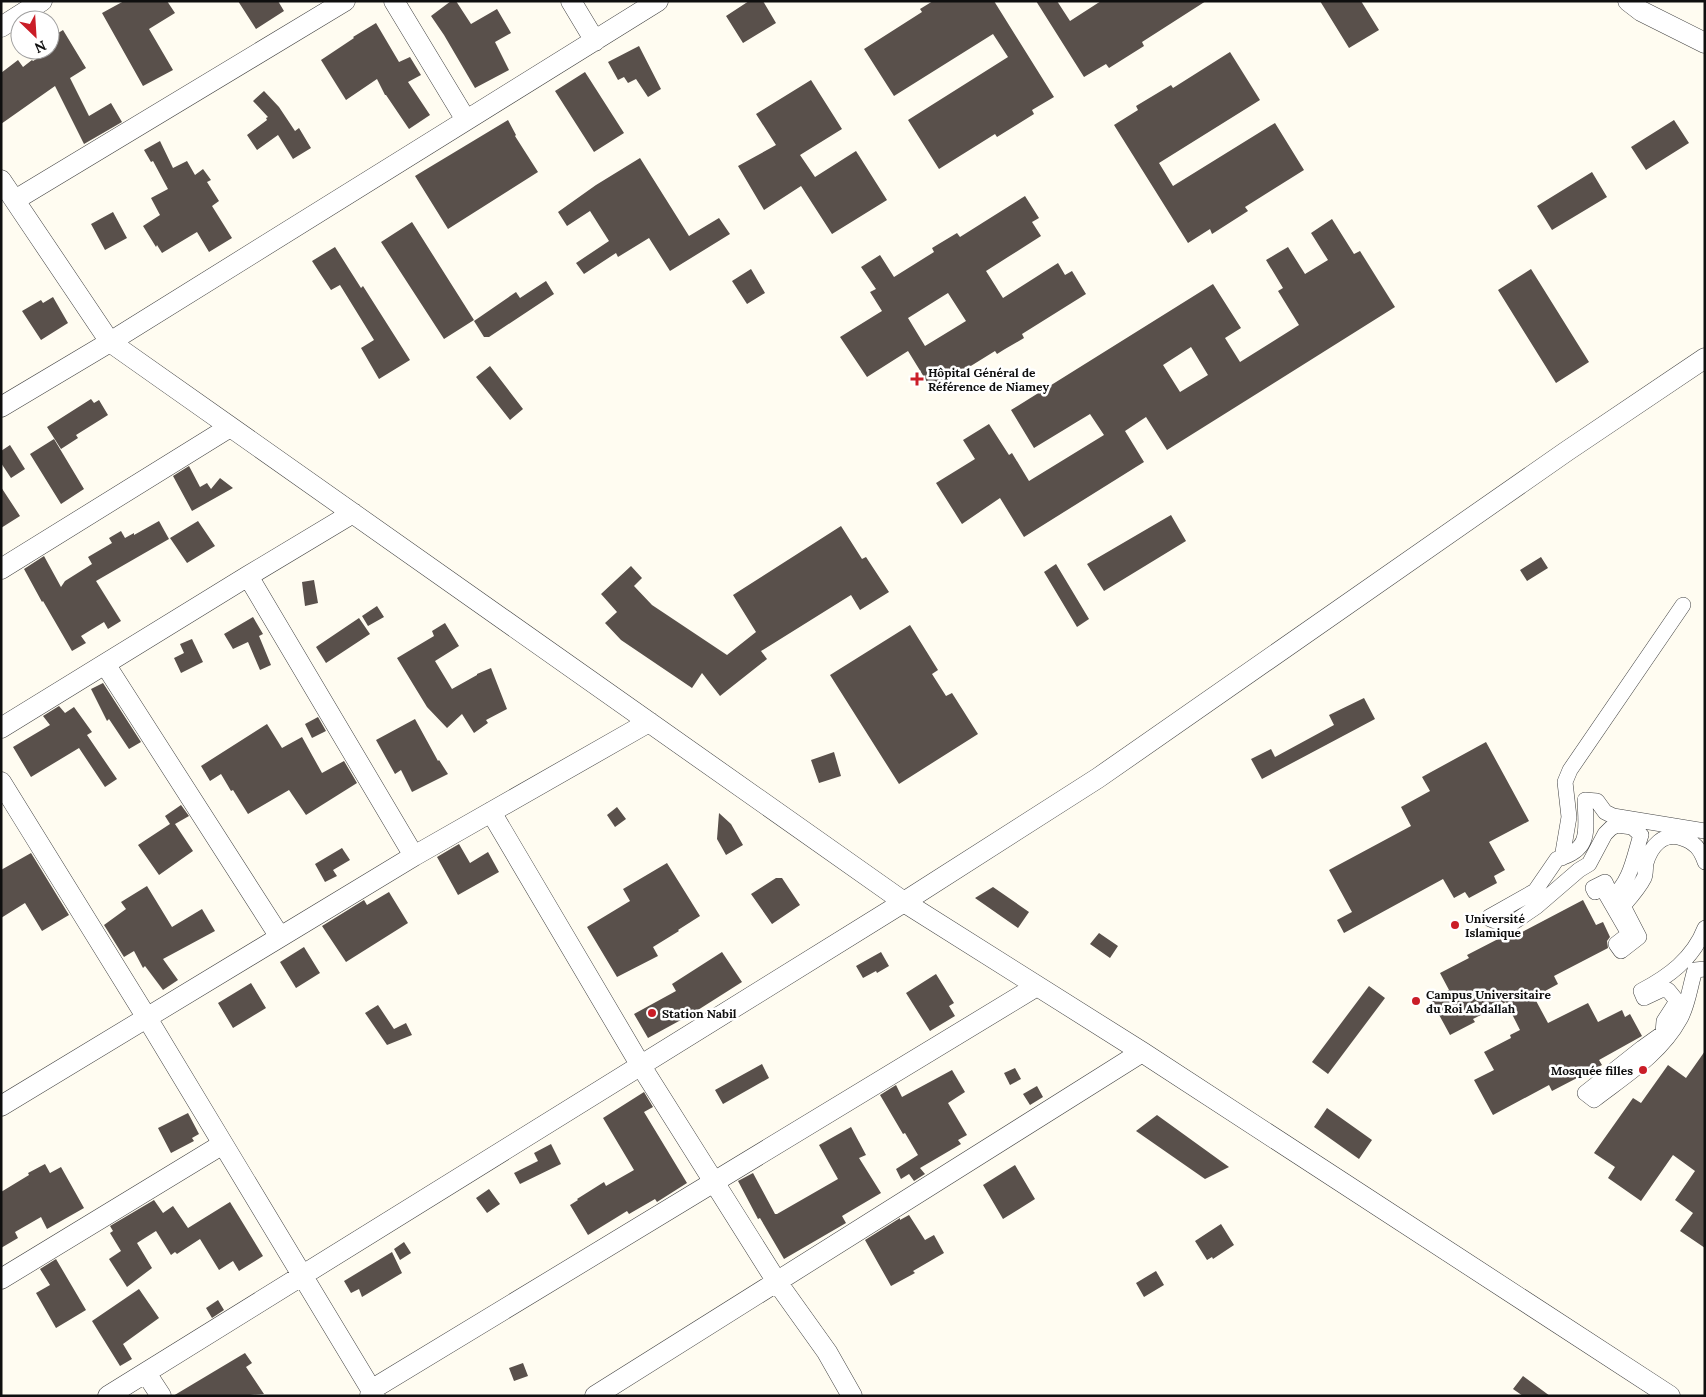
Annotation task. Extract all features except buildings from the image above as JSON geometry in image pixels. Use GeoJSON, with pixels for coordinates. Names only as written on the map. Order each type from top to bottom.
{"type":"FeatureCollection","features":[{"type":"Feature","properties":{"kind":"street"},"geometry":{"type":"LineString","coordinates":[[1,27],[42,1]]}},
{"type":"Feature","properties":{"kind":"street"},"geometry":{"type":"LineString","coordinates":[[15,200],[345,1]]}},
{"type":"Feature","properties":{"kind":"street"},"geometry":{"type":"LineString","coordinates":[[394,1],[466,120]]}},
{"type":"Feature","properties":{"kind":"street"},"geometry":{"type":"LineString","coordinates":[[571,1],[595,41]]}},
{"type":"Feature","properties":{"kind":"street"},"geometry":{"type":"LineString","coordinates":[[1,407],[110,342],[658,1]]}},
{"type":"Feature","properties":{"kind":"street"},"geometry":{"type":"LineString","coordinates":[[1628,1],[1641,11],[1705,43]]}},
{"type":"Feature","properties":{"kind":"street"},"geometry":{"type":"LineString","coordinates":[[1,180],[110,342],[904,902],[1142,1052],[1670,1396]]}},
{"type":"Feature","properties":{"kind":"street"},"geometry":{"type":"LineString","coordinates":[[108,1396],[904,902],[1098,778],[1567,451],[1702,365]]}},
{"type":"Feature","properties":{"kind":"street"},"geometry":{"type":"LineString","coordinates":[[1,569],[230,427]]}},
{"type":"Feature","properties":{"kind":"street"},"geometry":{"type":"LineString","coordinates":[[1,728],[353,513]]}},
{"type":"Feature","properties":{"kind":"street"},"geometry":{"type":"LineString","coordinates":[[248,576],[414,856]]}},
{"type":"Feature","properties":{"kind":"street"},"geometry":{"type":"LineString","coordinates":[[1562,858],[1569,817],[1566,782],[1570,770],[1683,605]]}},
{"type":"Feature","properties":{"kind":"street"},"geometry":{"type":"LineString","coordinates":[[105,664],[280,938]]}},
{"type":"Feature","properties":{"kind":"street"},"geometry":{"type":"LineString","coordinates":[[1,1106],[414,856],[649,722]]}},
{"type":"Feature","properties":{"kind":"street"},"geometry":{"type":"LineString","coordinates":[[1,782],[147,1018],[372,1394],[714,1182],[1036,986]]}},
{"type":"Feature","properties":{"kind":"street"},"geometry":{"type":"LineString","coordinates":[[1705,831],[1613,816],[1605,812],[1597,801],[1585,800],[1586,835],[1579,849],[1568,857],[1557,859],[1536,891],[1489,917],[1508,926],[1536,907],[1578,870],[1589,864],[1605,834],[1611,828],[1617,825],[1632,827],[1641,835],[1634,863],[1618,892],[1612,897],[1605,882],[1593,888],[1595,892],[1603,889],[1629,934],[1616,944],[1621,951],[1640,937],[1623,906],[1644,878],[1647,862],[1655,844],[1664,838],[1679,837],[1688,840],[1697,846],[1705,862]]}},
{"type":"Feature","properties":{"kind":"street"},"geometry":{"type":"LineString","coordinates":[[491,812],[641,1066],[777,1282],[827,1352],[844,1393]]}},
{"type":"Feature","properties":{"kind":"street"},"geometry":{"type":"LineString","coordinates":[[1705,928],[1691,953],[1682,964],[1662,980],[1641,991],[1644,998],[1661,990],[1668,990],[1677,1001],[1664,1021],[1663,1033],[1585,1093],[1594,1100],[1650,1057],[1668,1037],[1681,1018],[1695,970],[1705,969]]}},
{"type":"Feature","properties":{"kind":"street"},"geometry":{"type":"LineString","coordinates":[[595,1396],[1142,1052]]}},
{"type":"Feature","properties":{"kind":"street"},"geometry":{"type":"LineString","coordinates":[[1,1279],[223,1144]]}},
{"type":"Feature","properties":{"kind":"street"},"geometry":{"type":"LineString","coordinates":[[146,1373],[161,1396]]}},
{"type":"Feature","properties":{"kind":"place","name":"Hôpital Général de Référence de Niamey"},"geometry":{"type":"Point","coordinates":[917,379]}},
{"type":"Feature","properties":{"kind":"place","name":"Université Islamique"},"geometry":{"type":"Point","coordinates":[1455,925]}},
{"type":"Feature","properties":{"kind":"place","name":"Campus Universitaire du Roi Abdallah"},"geometry":{"type":"Point","coordinates":[1416,1001]}},
{"type":"Feature","properties":{"kind":"place","name":"Station Nabil"},"geometry":{"type":"Point","coordinates":[652,1013]}},
{"type":"Feature","properties":{"kind":"place","name":"Mosquée filles"},"geometry":{"type":"Point","coordinates":[1643,1070]}}]}
